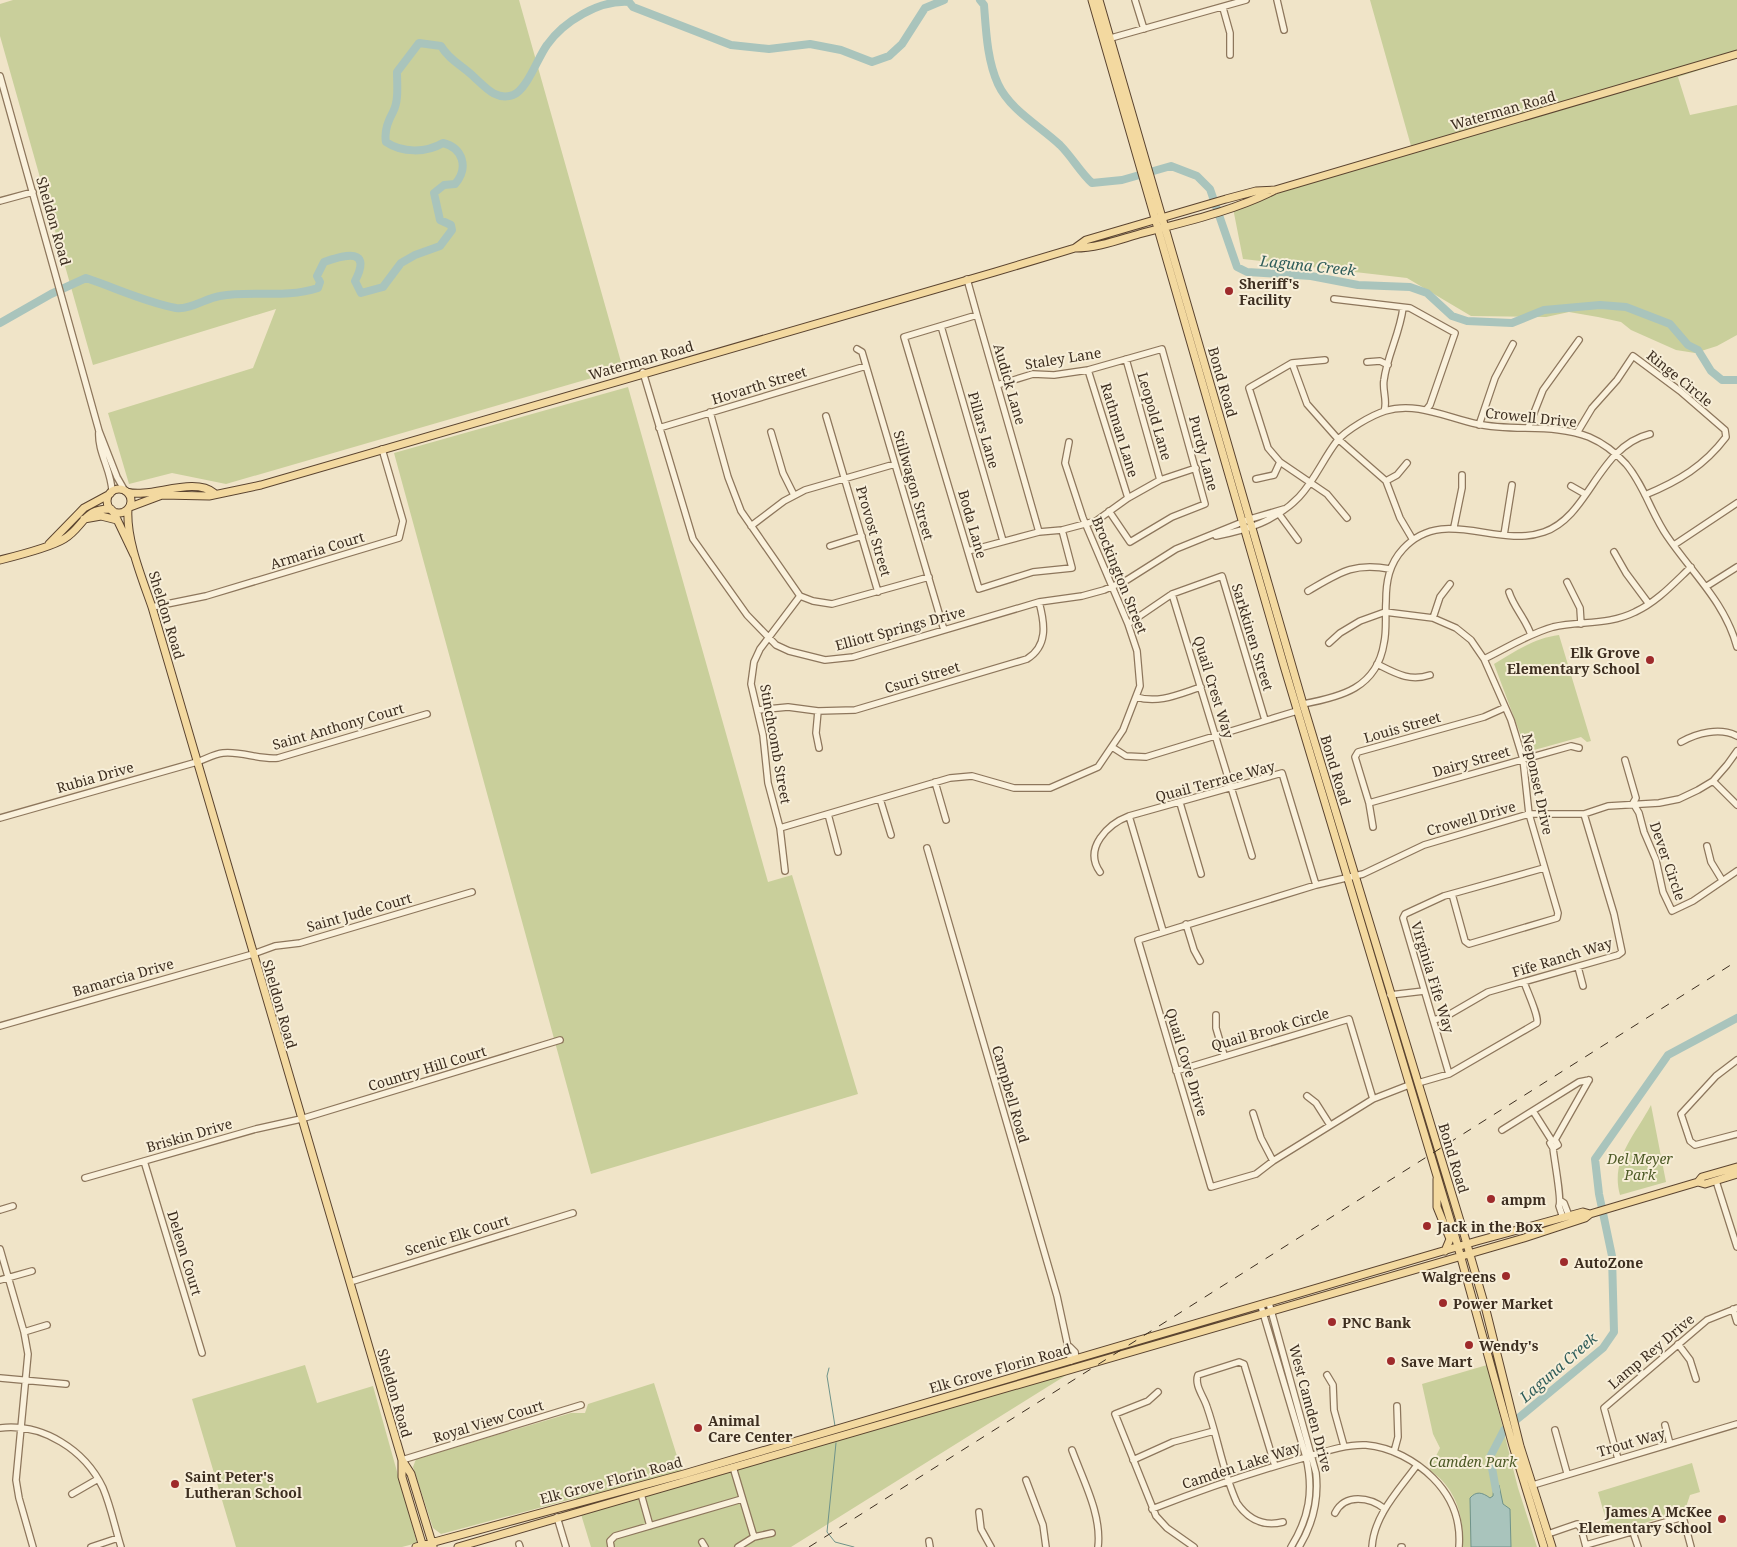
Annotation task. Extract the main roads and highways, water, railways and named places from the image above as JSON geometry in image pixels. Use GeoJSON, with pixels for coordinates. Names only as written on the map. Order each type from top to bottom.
{"type":"FeatureCollection","features":[{"type":"Feature","properties":{"kind":"main road"},"geometry":{"type":"LineString","coordinates":[[1093,0],[1105,34],[1111,38]]}},
{"type":"Feature","properties":{"kind":"main road","name":"Bond Road"},"geometry":{"type":"LineString","coordinates":[[1093,0],[1138,163],[1158,219],[1246,520],[1303,704],[1352,876],[1370,953],[1394,1036],[1461,1256],[1490,1360],[1507,1405]]}},
{"type":"Feature","properties":{"kind":"main road","name":"Bond Road"},"geometry":{"type":"LineString","coordinates":[[1099,0],[1153,184],[1158,219]]}},
{"type":"Feature","properties":{"kind":"main road","name":"Waterman Road"},"geometry":{"type":"LineString","coordinates":[[129,508],[162,495],[209,496],[214,493],[261,484],[1075,248],[1088,248],[1161,229],[1229,208],[1275,190],[1737,54]]}},
{"type":"Feature","properties":{"kind":"main road","name":"Waterman Road"},"geometry":{"type":"LineString","coordinates":[[1075,248],[1086,240],[1191,209],[1256,191],[1275,190]]}},
{"type":"Feature","properties":{"kind":"main road","name":"Waterman Road"},"geometry":{"type":"LineString","coordinates":[[126,492],[140,495],[176,487],[205,489],[214,493]]}},
{"type":"Feature","properties":{"kind":"main road"},"geometry":{"type":"LineString","coordinates":[[0,560],[49,544],[64,539],[94,510],[112,510],[120,513],[129,508],[131,499],[126,492],[119,489],[111,493],[84,508],[49,544]]}},
{"type":"Feature","properties":{"kind":"main road"},"geometry":{"type":"LineString","coordinates":[[111,493],[108,502],[112,510]]}},
{"type":"Feature","properties":{"kind":"main road","name":"Sheldon Road"},"geometry":{"type":"LineString","coordinates":[[129,508],[127,520],[135,555],[152,607],[402,1460],[402,1477],[420,1547]]}},
{"type":"Feature","properties":{"kind":"main road","name":"Sheldon Road"},"geometry":{"type":"LineString","coordinates":[[112,510],[135,555]]}},
{"type":"Feature","properties":{"kind":"main road"},"geometry":{"type":"LineString","coordinates":[[84,519],[102,516],[117,520]]}},
{"type":"Feature","properties":{"kind":"main road","name":"Bond Road"},"geometry":{"type":"LineString","coordinates":[[1249,529],[1297,711],[1390,995],[1467,1244],[1516,1446],[1544,1547]]}},
{"type":"Feature","properties":{"kind":"main road"},"geometry":{"type":"LineString","coordinates":[[1284,666],[1290,671],[1300,701],[1303,704]]}},
{"type":"Feature","properties":{"kind":"main road"},"geometry":{"type":"LineString","coordinates":[[1370,953],[1375,960],[1385,993],[1390,995]]}},
{"type":"Feature","properties":{"kind":"main road"},"geometry":{"type":"LineString","coordinates":[[1394,1036],[1400,1042],[1412,1080],[1418,1083]]}},
{"type":"Feature","properties":{"kind":"main road"},"geometry":{"type":"LineString","coordinates":[[1409,1086],[1415,1092],[1424,1117],[1433,1130]]}},
{"type":"Feature","properties":{"kind":"main road","name":"Elk Grove Florin Road"},"geometry":{"type":"LineString","coordinates":[[1698,1182],[1702,1177],[1737,1167]]}},
{"type":"Feature","properties":{"kind":"main road","name":"Elk Grove Florin Road"},"geometry":{"type":"LineString","coordinates":[[458,1547],[714,1473],[731,1464],[1074,1360],[1262,1309],[1312,1299],[1469,1254],[1586,1218],[1590,1214],[1622,1204],[1698,1182],[1705,1184],[1737,1174]]}},
{"type":"Feature","properties":{"kind":"main road"},"geometry":{"type":"LineString","coordinates":[[1437,1176],[1435,1189],[1437,1206],[1450,1239],[1449,1246],[1444,1251]]}},
{"type":"Feature","properties":{"kind":"main road","name":"Elk Grove Florin Road"},"geometry":{"type":"LineString","coordinates":[[1270,1307],[1337,1283],[1467,1244],[1583,1212],[1590,1214]]}},
{"type":"Feature","properties":{"kind":"main road"},"geometry":{"type":"LineString","coordinates":[[1550,1229],[1554,1224],[1569,1220],[1566,1217]]}},
{"type":"Feature","properties":{"kind":"main road"},"geometry":{"type":"LineString","coordinates":[[1351,1288],[1351,1284],[1359,1281],[1364,1275]]}},
{"type":"Feature","properties":{"kind":"main road"},"geometry":{"type":"LineString","coordinates":[[1312,1299],[1334,1288],[1337,1283]]}},
{"type":"Feature","properties":{"kind":"main road","name":"Elk Grove Florin Road"},"geometry":{"type":"LineString","coordinates":[[420,1547],[566,1506],[731,1464],[1055,1374],[1262,1309]]}},
{"type":"Feature","properties":{"kind":"main road"},"geometry":{"type":"LineString","coordinates":[[1055,1374],[1072,1364],[1074,1360]]}},
{"type":"Feature","properties":{"kind":"main road","name":"Bond Road"},"geometry":{"type":"LineString","coordinates":[[1516,1446],[1533,1485],[1552,1547]]}},
{"type":"Feature","properties":{"kind":"main road","name":"Sheldon Road"},"geometry":{"type":"LineString","coordinates":[[402,1460],[411,1474],[432,1545]]}},
{"type":"Feature","properties":{"kind":"main road"},"geometry":{"type":"LineString","coordinates":[[557,1517],[558,1512],[563,1511],[566,1506]]}},
{"type":"Feature","properties":{"kind":"water"},"geometry":{"type":"Polygon","coordinates":[[[1494,1480],[1499,1485],[1503,1504],[1510,1509],[1511,1547],[1471,1547],[1470,1498],[1479,1493],[1490,1498],[1493,1496],[1494,1480]]]}},
{"type":"Feature","properties":{"kind":"waterway","name":"Laguna Creek"},"geometry":{"type":"LineString","coordinates":[[0,323],[51,294],[86,278],[153,302],[181,308],[232,294],[281,294],[318,288],[320,282],[317,276],[324,262],[341,257],[354,256],[358,258],[360,263],[355,281],[361,293],[383,287],[401,263],[415,255],[440,246],[452,230],[451,225],[440,220],[434,193],[444,185],[455,184],[462,172],[463,165],[459,154],[455,149],[443,143],[429,149],[407,150],[392,146],[386,142],[387,127],[396,103],[397,72],[419,43],[441,46],[452,59],[487,89],[496,95],[507,96],[513,95],[523,87],[547,45],[563,28],[594,8],[618,2],[629,2],[633,7],[731,45],[769,49],[810,44],[841,50],[872,62],[889,56],[902,44],[925,8],[944,0]]}},
{"type":"Feature","properties":{"kind":"waterway","name":"Laguna Creek"},"geometry":{"type":"LineString","coordinates":[[980,0],[984,5],[991,65],[998,84],[1010,102],[1060,145],[1092,183],[1122,180],[1171,166],[1197,176],[1210,189],[1237,267],[1247,272],[1311,276],[1358,285],[1410,287],[1427,293],[1452,316],[1467,321],[1512,323],[1544,310],[1600,305],[1626,307],[1670,324],[1688,345],[1698,350],[1711,371],[1722,380],[1737,380]]}},
{"type":"Feature","properties":{"kind":"waterway","name":"Laguna Creek"},"geometry":{"type":"LineString","coordinates":[[1496,1490],[1490,1457],[1504,1430],[1603,1348],[1614,1332],[1612,1256],[1599,1194],[1595,1159],[1668,1055],[1737,1018]]}},
{"type":"Feature","properties":{"kind":"waterway"},"geometry":{"type":"LineString","coordinates":[[829,1368],[827,1376],[835,1426]]}},
{"type":"Feature","properties":{"kind":"waterway"},"geometry":{"type":"LineString","coordinates":[[836,1443],[827,1532],[835,1542],[854,1547]]}},
{"type":"Feature","properties":{"kind":"railway"},"geometry":{"type":"LineString","coordinates":[[809,1547],[1737,961]]}},
{"type":"Feature","properties":{"kind":"place","name":"Sheriff's Facility"},"geometry":{"type":"Point","coordinates":[1229,291]}},
{"type":"Feature","properties":{"kind":"place","name":"Elk Grove Elementary School"},"geometry":{"type":"Point","coordinates":[1650,660]}},
{"type":"Feature","properties":{"kind":"place","name":"ampm"},"geometry":{"type":"Point","coordinates":[1491,1199]}},
{"type":"Feature","properties":{"kind":"place","name":"Jack in the Box"},"geometry":{"type":"Point","coordinates":[1427,1226]}},
{"type":"Feature","properties":{"kind":"place","name":"AutoZone"},"geometry":{"type":"Point","coordinates":[1564,1262]}},
{"type":"Feature","properties":{"kind":"place","name":"Walgreens"},"geometry":{"type":"Point","coordinates":[1506,1276]}},
{"type":"Feature","properties":{"kind":"place","name":"Power Market"},"geometry":{"type":"Point","coordinates":[1443,1303]}},
{"type":"Feature","properties":{"kind":"place","name":"PNC Bank"},"geometry":{"type":"Point","coordinates":[1332,1322]}},
{"type":"Feature","properties":{"kind":"place","name":"Wendy's"},"geometry":{"type":"Point","coordinates":[1469,1345]}},
{"type":"Feature","properties":{"kind":"place","name":"Save Mart"},"geometry":{"type":"Point","coordinates":[1391,1361]}},
{"type":"Feature","properties":{"kind":"place","name":"Animal Care Center"},"geometry":{"type":"Point","coordinates":[698,1428]}},
{"type":"Feature","properties":{"kind":"place","name":"Saint Peter's Lutheran School"},"geometry":{"type":"Point","coordinates":[175,1484]}},
{"type":"Feature","properties":{"kind":"place","name":"James A McKee Elementary School"},"geometry":{"type":"Point","coordinates":[1722,1519]}},
{"type":"Feature","properties":{"kind":"park label","name":"Del Meyer Park"},"geometry":{"type":"Point","coordinates":[1640,1166]}},
{"type":"Feature","properties":{"kind":"park label","name":"Camden Park"},"geometry":{"type":"Point","coordinates":[1473,1461]}}]}
